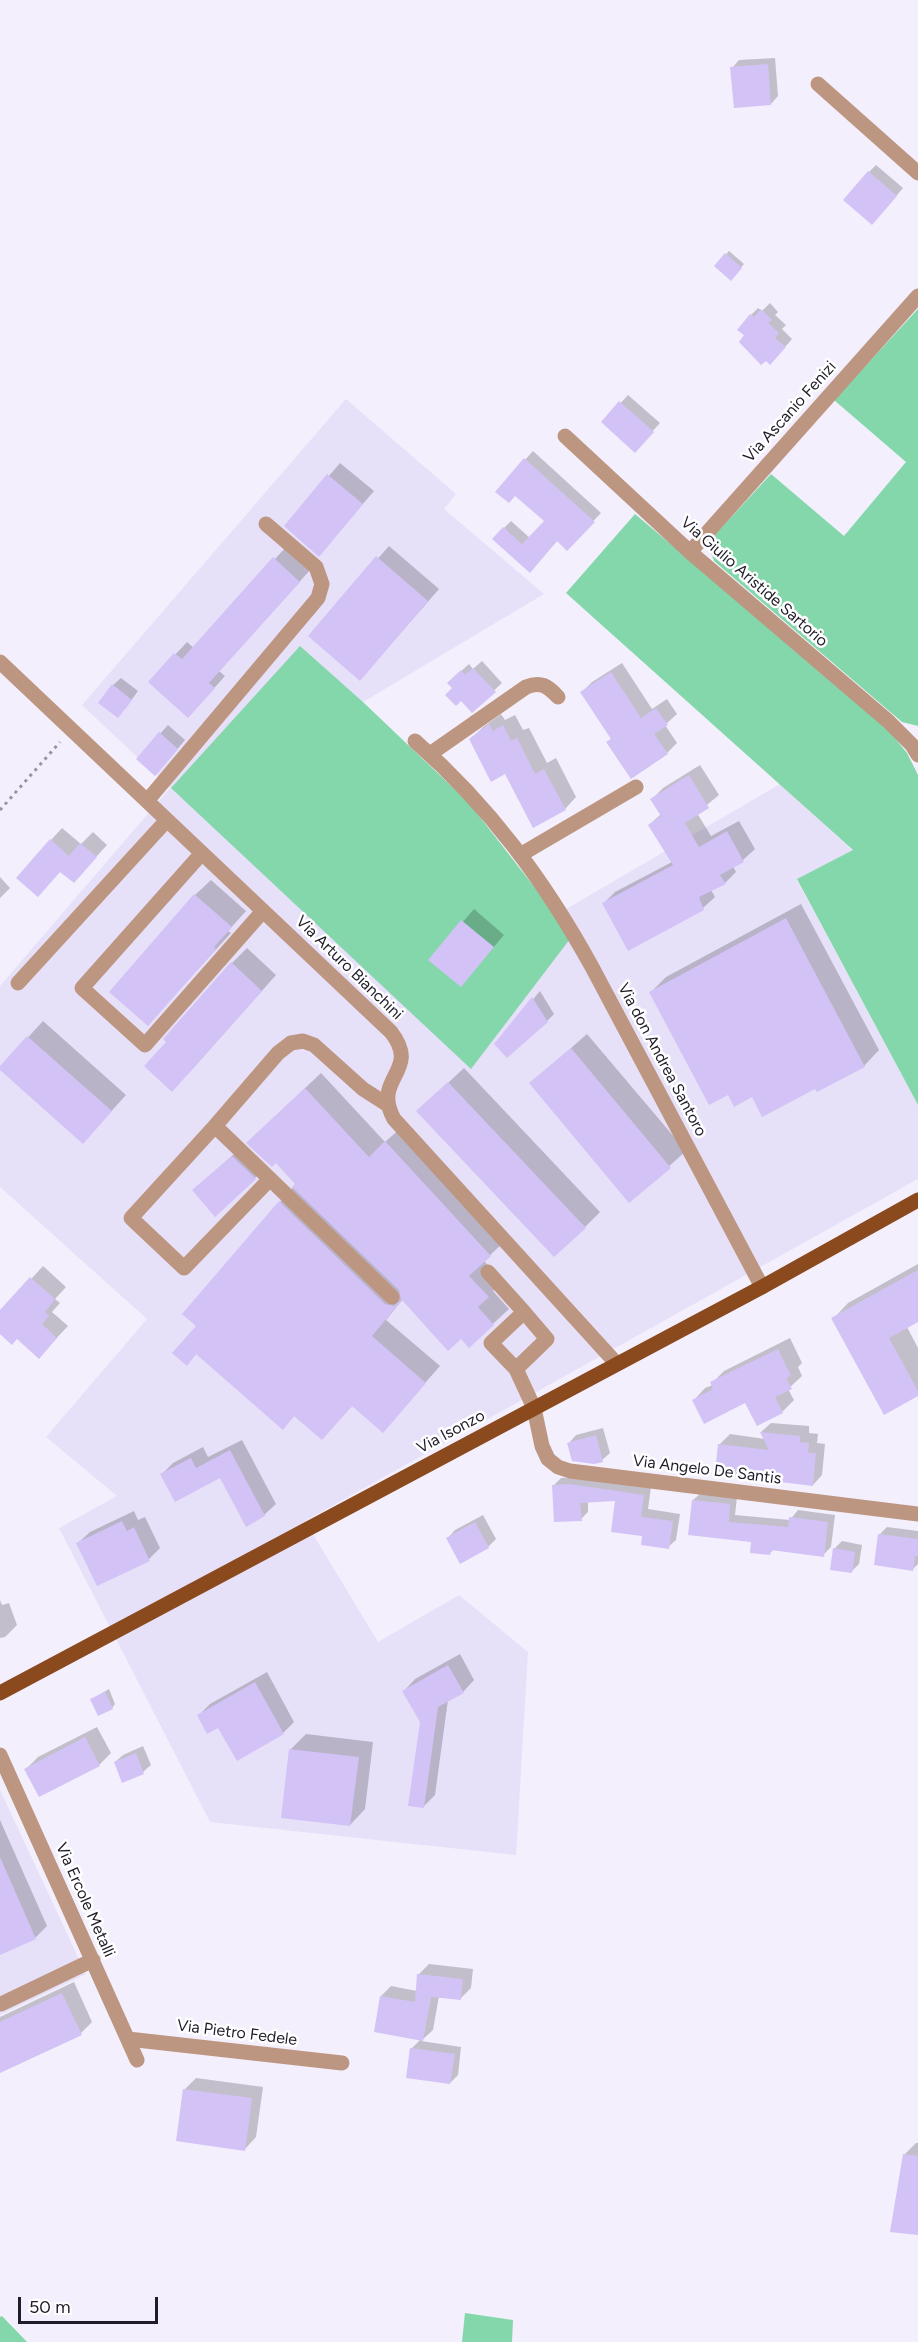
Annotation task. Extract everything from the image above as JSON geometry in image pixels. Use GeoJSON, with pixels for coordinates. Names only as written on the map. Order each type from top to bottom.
{"type":"FeatureCollection","features":[{"type":"Feature","properties":{"kind":"main road","name":"Via Isonzo"},"geometry":{"type":"LineString","coordinates":[[0,1693],[762,1287],[918,1200]]}},
{"type":"Feature","properties":{"kind":"street"},"geometry":{"type":"LineString","coordinates":[[818,84],[918,173]]}},
{"type":"Feature","properties":{"kind":"street","name":"Via Ascanio Fenizi"},"geometry":{"type":"LineString","coordinates":[[690,552],[918,296]]}},
{"type":"Feature","properties":{"kind":"street","name":"Via Giulio Aristide Sartorio"},"geometry":{"type":"LineString","coordinates":[[565,436],[690,552],[888,721],[916,748]]}},
{"type":"Feature","properties":{"kind":"street"},"geometry":{"type":"LineString","coordinates":[[147,801],[318,598],[322,584],[316,567],[266,524]]}},
{"type":"Feature","properties":{"kind":"street","name":"Via Arturo Bianchini"},"geometry":{"type":"LineString","coordinates":[[0,662],[395,1037],[401,1050],[402,1062],[387,1091],[388,1105]]}},
{"type":"Feature","properties":{"kind":"street"},"geometry":{"type":"LineString","coordinates":[[430,754],[526,687],[533,684],[546,686],[558,697]]}},
{"type":"Feature","properties":{"kind":"street","name":"Via don Andrea Santoro"},"geometry":{"type":"LineString","coordinates":[[415,741],[483,807],[553,901],[592,967],[762,1287]]}},
{"type":"Feature","properties":{"kind":"street"},"geometry":{"type":"LineString","coordinates":[[520,855],[636,787]]}},
{"type":"Feature","properties":{"kind":"street"},"geometry":{"type":"LineString","coordinates":[[18,983],[167,820]]}},
{"type":"Feature","properties":{"kind":"street"},"geometry":{"type":"LineString","coordinates":[[202,853],[82,988],[145,1045],[263,912]]}},
{"type":"Feature","properties":{"kind":"street"},"geometry":{"type":"LineString","coordinates":[[270,1179],[184,1268],[131,1218],[284,1047],[297,1041],[314,1045],[363,1089],[388,1105],[401,1128],[616,1363]]}},
{"type":"Feature","properties":{"kind":"street"},"geometry":{"type":"LineString","coordinates":[[215,1126],[392,1297]]}},
{"type":"Feature","properties":{"kind":"street"},"geometry":{"type":"LineString","coordinates":[[489,1272],[547,1339],[516,1370]]}},
{"type":"Feature","properties":{"kind":"street","name":"Via Angelo De Santis"},"geometry":{"type":"LineString","coordinates":[[524,1312],[491,1343],[516,1370],[534,1408],[545,1453],[553,1463],[565,1470],[918,1514]]}},
{"type":"Feature","properties":{"kind":"street","name":"Via Ercole Metalli"},"geometry":{"type":"LineString","coordinates":[[0,1755],[137,2060]]}},
{"type":"Feature","properties":{"kind":"street"},"geometry":{"type":"LineString","coordinates":[[1,2004],[93,1960]]}},
{"type":"Feature","properties":{"kind":"street","name":"Via Pietro Fedele"},"geometry":{"type":"LineString","coordinates":[[128,2039],[342,2063]]}},
{"type":"Feature","properties":{"kind":"path"},"geometry":{"type":"LineString","coordinates":[[0,810],[71,729]]}},
{"type":"Feature","properties":{"kind":"shaded area"},"geometry":{"type":"Polygon","coordinates":[[[346,399],[456,494],[444,509],[544,594],[363,702],[300,647],[556,915],[780,784],[853,851],[797,880],[918,1105],[918,1179],[305,1521],[378,1642],[459,1595],[528,1652],[516,1855],[210,1822],[59,1528],[117,1496],[46,1437],[147,1319],[0,1187],[0,986],[170,788],[82,705],[346,399]]]}},
{"type":"Feature","properties":{"kind":"shaded area"},"geometry":{"type":"Polygon","coordinates":[[[0,1790],[86,1974],[0,2015],[0,1790]]]}},
{"type":"Feature","properties":{"kind":"green space"},"geometry":{"type":"Polygon","coordinates":[[[918,309],[918,726],[902,722],[714,561],[710,550],[711,539],[771,474],[844,536],[906,462],[834,400],[918,309]]]}},
{"type":"Feature","properties":{"kind":"green space"},"geometry":{"type":"Polygon","coordinates":[[[635,514],[882,722],[907,753],[918,775],[918,1105],[797,879],[853,850],[566,593],[635,514]]]}},
{"type":"Feature","properties":{"kind":"green space"},"geometry":{"type":"Polygon","coordinates":[[[300,646],[363,702],[469,803],[556,915],[570,939],[471,1069],[171,788],[300,646]]]}},
{"type":"Feature","properties":{"kind":"green space"},"geometry":{"type":"Polygon","coordinates":[[[465,2313],[513,2320],[512,2342],[462,2342],[465,2313]]]}},
{"type":"Feature","properties":{"kind":"green space"},"geometry":{"type":"Polygon","coordinates":[[[2,2316],[27,2342],[0,2342],[0,2317],[2,2316]]]}},
{"type":"Feature","properties":{"kind":"building"},"geometry":{"type":"Polygon","coordinates":[[[768,64],[771,105],[734,108],[730,67],[768,64]]]}},
{"type":"Feature","properties":{"kind":"building"},"geometry":{"type":"Polygon","coordinates":[[[868,171],[897,196],[872,225],[843,200],[868,171]]]}},
{"type":"Feature","properties":{"kind":"building"},"geometry":{"type":"Polygon","coordinates":[[[725,253],[742,268],[731,281],[714,266],[725,253]]]}},
{"type":"Feature","properties":{"kind":"building"},"geometry":{"type":"Polygon","coordinates":[[[761,309],[772,320],[768,323],[779,333],[775,338],[786,347],[770,365],[766,361],[761,365],[739,342],[744,335],[737,330],[750,314],[754,317],[761,309]]]}},
{"type":"Feature","properties":{"kind":"building"},"geometry":{"type":"Polygon","coordinates":[[[619,401],[654,432],[635,453],[601,422],[619,401]]]}},
{"type":"Feature","properties":{"kind":"building"},"geometry":{"type":"Polygon","coordinates":[[[524,458],[595,522],[567,551],[557,541],[530,573],[492,539],[503,527],[522,544],[544,521],[515,496],[509,503],[495,492],[524,458]]]}},
{"type":"Feature","properties":{"kind":"building"},"geometry":{"type":"Polygon","coordinates":[[[327,474],[363,504],[319,557],[284,526],[327,474]]]}},
{"type":"Feature","properties":{"kind":"building"},"geometry":{"type":"Polygon","coordinates":[[[376,556],[428,601],[360,681],[308,636],[376,556]]]}},
{"type":"Feature","properties":{"kind":"building"},"geometry":{"type":"Polygon","coordinates":[[[273,557],[300,582],[209,683],[215,688],[188,718],[148,682],[174,653],[182,659],[273,557]]]}},
{"type":"Feature","properties":{"kind":"building"},"geometry":{"type":"Polygon","coordinates":[[[473,668],[496,692],[472,713],[461,701],[456,706],[445,695],[452,688],[447,683],[461,670],[465,675],[473,668]]]}},
{"type":"Feature","properties":{"kind":"building"},"geometry":{"type":"Polygon","coordinates":[[[611,672],[641,718],[656,708],[668,725],[654,734],[668,754],[631,779],[606,742],[611,739],[580,692],[611,672]]]}},
{"type":"Feature","properties":{"kind":"building"},"geometry":{"type":"Polygon","coordinates":[[[112,684],[132,700],[118,718],[98,703],[112,684]]]}},
{"type":"Feature","properties":{"kind":"building"},"geometry":{"type":"Polygon","coordinates":[[[489,724],[493,731],[503,725],[511,741],[517,738],[535,774],[544,769],[566,810],[533,828],[505,774],[491,782],[469,739],[489,724]]]}},
{"type":"Feature","properties":{"kind":"building"},"geometry":{"type":"Polygon","coordinates":[[[159,732],[178,749],[155,776],[136,759],[159,732]]]}},
{"type":"Feature","properties":{"kind":"building"},"geometry":{"type":"Polygon","coordinates":[[[689,775],[709,808],[685,823],[699,847],[727,831],[744,862],[720,875],[726,884],[699,897],[704,910],[628,951],[602,903],[673,865],[648,825],[661,816],[650,799],[689,775]]]}},
{"type":"Feature","properties":{"kind":"building"},"geometry":{"type":"Polygon","coordinates":[[[50,839],[69,856],[80,843],[97,857],[74,883],[60,872],[38,897],[16,878],[50,839]]]}},
{"type":"Feature","properties":{"kind":"building"},"geometry":{"type":"Polygon","coordinates":[[[194,894],[232,927],[214,947],[216,949],[148,1026],[109,992],[194,894]]]}},
{"type":"Feature","properties":{"kind":"building"},"geometry":{"type":"Polygon","coordinates":[[[786,918],[865,1067],[817,1092],[815,1089],[762,1117],[752,1097],[734,1107],[728,1095],[709,1105],[649,992],[786,918]]]}},
{"type":"Feature","properties":{"kind":"building"},"geometry":{"type":"Polygon","coordinates":[[[461,920],[494,947],[461,987],[428,960],[461,920]]]}},
{"type":"Feature","properties":{"kind":"building"},"geometry":{"type":"Polygon","coordinates":[[[231,962],[262,991],[172,1092],[144,1066],[166,1042],[163,1039],[231,962]]]}},
{"type":"Feature","properties":{"kind":"building"},"geometry":{"type":"Polygon","coordinates":[[[532,997],[548,1022],[507,1058],[494,1044],[532,997]]]}},
{"type":"Feature","properties":{"kind":"building"},"geometry":{"type":"Polygon","coordinates":[[[27,1036],[112,1111],[83,1144],[0,1070],[0,1066],[27,1036]]]}},
{"type":"Feature","properties":{"kind":"building"},"geometry":{"type":"Polygon","coordinates":[[[571,1048],[671,1168],[629,1203],[529,1083],[571,1048]]]}},
{"type":"Feature","properties":{"kind":"building"},"geometry":{"type":"Polygon","coordinates":[[[448,1082],[586,1228],[554,1257],[416,1111],[448,1082]]]}},
{"type":"Feature","properties":{"kind":"building"},"geometry":{"type":"Polygon","coordinates":[[[305,1088],[369,1157],[385,1141],[491,1256],[469,1276],[489,1297],[478,1307],[494,1325],[469,1348],[461,1339],[448,1351],[402,1300],[372,1336],[426,1383],[383,1433],[352,1406],[322,1440],[294,1416],[283,1430],[196,1354],[187,1366],[172,1353],[196,1326],[182,1314],[279,1201],[385,1304],[394,1306],[401,1300],[399,1290],[292,1187],[295,1184],[276,1163],[272,1167],[246,1143],[305,1088]]]}},
{"type":"Feature","properties":{"kind":"building"},"geometry":{"type":"Polygon","coordinates":[[[232,1156],[256,1179],[215,1217],[192,1190],[232,1156]]]}},
{"type":"Feature","properties":{"kind":"building"},"geometry":{"type":"Polygon","coordinates":[[[918,1270],[918,1322],[889,1338],[918,1391],[918,1396],[884,1415],[831,1318],[918,1270]]]}},
{"type":"Feature","properties":{"kind":"building"},"geometry":{"type":"Polygon","coordinates":[[[30,1277],[55,1299],[45,1312],[49,1316],[42,1324],[57,1338],[39,1359],[17,1339],[12,1345],[0,1334],[0,1310],[30,1277]]]}},
{"type":"Feature","properties":{"kind":"building"},"geometry":{"type":"Polygon","coordinates":[[[778,1349],[791,1376],[786,1378],[792,1389],[775,1397],[783,1413],[757,1426],[745,1403],[704,1424],[692,1400],[713,1389],[710,1382],[778,1349]]]}},
{"type":"Feature","properties":{"kind":"building"},"geometry":{"type":"Polygon","coordinates":[[[760,1432],[800,1436],[800,1442],[809,1443],[808,1453],[816,1453],[813,1486],[715,1474],[718,1444],[769,1450],[760,1432]]]}},
{"type":"Feature","properties":{"kind":"building"},"geometry":{"type":"Polygon","coordinates":[[[596,1435],[603,1462],[594,1464],[572,1461],[567,1443],[596,1435]]]}},
{"type":"Feature","properties":{"kind":"building"},"geometry":{"type":"Polygon","coordinates":[[[230,1450],[265,1516],[246,1527],[220,1478],[175,1502],[160,1474],[191,1458],[196,1468],[230,1450]]]}},
{"type":"Feature","properties":{"kind":"building"},"geometry":{"type":"Polygon","coordinates":[[[569,1484],[644,1495],[641,1517],[673,1521],[669,1549],[641,1545],[642,1536],[611,1532],[615,1501],[580,1503],[582,1521],[554,1522],[552,1485],[569,1484]]]}},
{"type":"Feature","properties":{"kind":"building"},"geometry":{"type":"Polygon","coordinates":[[[692,1500],[730,1504],[729,1522],[788,1527],[789,1517],[828,1522],[824,1557],[771,1550],[770,1555],[750,1553],[751,1542],[688,1535],[692,1500]]]}},
{"type":"Feature","properties":{"kind":"building"},"geometry":{"type":"Polygon","coordinates":[[[122,1521],[127,1531],[134,1527],[150,1561],[97,1586],[76,1543],[122,1521]]]}},
{"type":"Feature","properties":{"kind":"building"},"geometry":{"type":"Polygon","coordinates":[[[475,1522],[489,1548],[460,1564],[446,1538],[475,1522]]]}},
{"type":"Feature","properties":{"kind":"building"},"geometry":{"type":"Polygon","coordinates":[[[878,1534],[918,1539],[918,1556],[915,1556],[913,1571],[874,1565],[878,1534]]]}},
{"type":"Feature","properties":{"kind":"building"},"geometry":{"type":"Polygon","coordinates":[[[833,1548],[855,1552],[852,1573],[830,1570],[833,1548]]]}},
{"type":"Feature","properties":{"kind":"building"},"geometry":{"type":"Polygon","coordinates":[[[448,1665],[464,1693],[438,1707],[424,1808],[408,1806],[420,1722],[402,1691],[448,1665]]]}},
{"type":"Feature","properties":{"kind":"building"},"geometry":{"type":"Polygon","coordinates":[[[255,1682],[284,1734],[237,1761],[218,1728],[207,1734],[197,1715],[255,1682]]]}},
{"type":"Feature","properties":{"kind":"building"},"geometry":{"type":"Polygon","coordinates":[[[105,1692],[113,1709],[98,1716],[90,1699],[105,1692]]]}},
{"type":"Feature","properties":{"kind":"building"},"geometry":{"type":"Polygon","coordinates":[[[85,1737],[100,1766],[39,1797],[24,1769],[85,1737]]]}},
{"type":"Feature","properties":{"kind":"building"},"geometry":{"type":"Polygon","coordinates":[[[289,1749],[359,1757],[350,1826],[281,1818],[289,1749]]]}},
{"type":"Feature","properties":{"kind":"building"},"geometry":{"type":"Polygon","coordinates":[[[136,1753],[144,1774],[122,1783],[114,1762],[136,1753]]]}},
{"type":"Feature","properties":{"kind":"building"},"geometry":{"type":"Polygon","coordinates":[[[0,1857],[36,1939],[0,1955],[0,1857]]]}},
{"type":"Feature","properties":{"kind":"building"},"geometry":{"type":"Polygon","coordinates":[[[417,1974],[463,1979],[461,2000],[431,1997],[423,2041],[374,2032],[380,1996],[415,2002],[417,1974]]]}},
{"type":"Feature","properties":{"kind":"building"},"geometry":{"type":"Polygon","coordinates":[[[62,1993],[82,2035],[0,2073],[0,2022],[62,1993]]]}},
{"type":"Feature","properties":{"kind":"building"},"geometry":{"type":"Polygon","coordinates":[[[410,2048],[455,2054],[450,2084],[406,2078],[410,2048]]]}},
{"type":"Feature","properties":{"kind":"building"},"geometry":{"type":"Polygon","coordinates":[[[183,2089],[252,2098],[245,2151],[176,2141],[183,2089]]]}},
{"type":"Feature","properties":{"kind":"building"},"geometry":{"type":"Polygon","coordinates":[[[903,2154],[918,2156],[918,2235],[890,2232],[903,2154]]]}}]}
